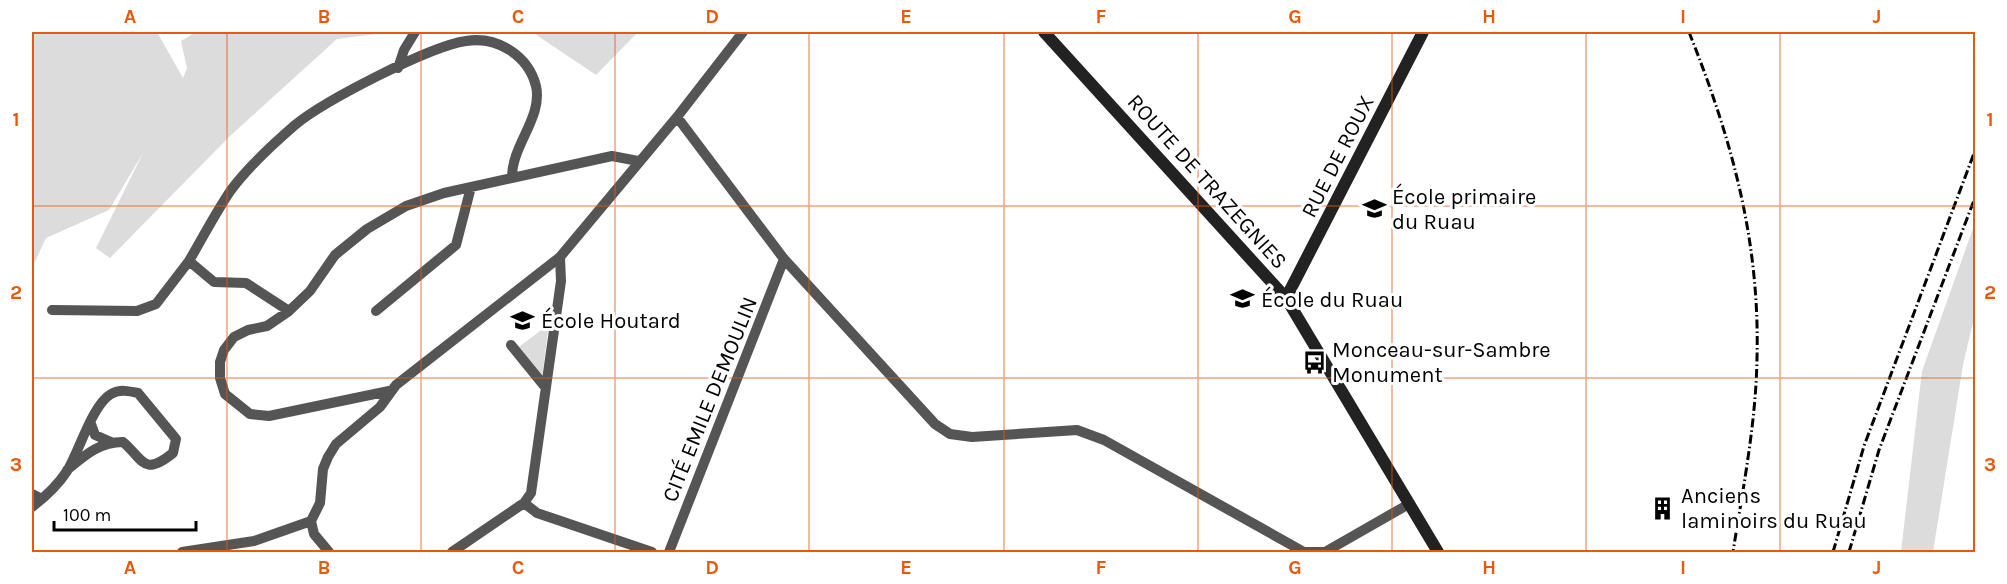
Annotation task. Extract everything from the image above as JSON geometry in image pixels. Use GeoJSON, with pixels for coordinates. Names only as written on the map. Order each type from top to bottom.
{"type":"FeatureCollection","features":[{"type":"Feature","properties":{"kind":"main road","name":"ROUTE DE TRAZEGNIES"},"geometry":{"type":"LineString","coordinates":[[1044,32],[1286,298],[1438,552]]}},
{"type":"Feature","properties":{"kind":"main road","name":"RUE DE ROUX"},"geometry":{"type":"LineString","coordinates":[[1286,298],[1423,32]]}},
{"type":"Feature","properties":{"kind":"street"},"geometry":{"type":"LineString","coordinates":[[399,68],[404,50],[415,32]]}},
{"type":"Feature","properties":{"kind":"street"},"geometry":{"type":"LineString","coordinates":[[329,552],[314,534],[311,521],[320,503],[323,469],[336,444],[380,407],[389,391],[560,256],[676,117],[743,32]]}},
{"type":"Feature","properties":{"kind":"street"},"geometry":{"type":"LineString","coordinates":[[52,310],[137,311],[156,304],[189,261],[232,189],[297,124],[352,90],[446,46],[467,41],[486,40],[509,48],[524,61],[536,88],[537,103],[512,162],[512,177]]}},
{"type":"Feature","properties":{"kind":"street"},"geometry":{"type":"LineString","coordinates":[[676,117],[784,259],[934,424],[950,434],[972,437],[1077,430],[1104,440],[1304,552],[1325,552],[1409,504]]}},
{"type":"Feature","properties":{"kind":"street"},"geometry":{"type":"LineString","coordinates":[[389,391],[269,416],[250,414],[237,406],[225,394],[220,378],[220,362],[224,350],[234,337],[248,330],[267,326],[289,311],[310,291],[335,255],[367,228],[406,206],[512,177],[612,156],[638,161]]}},
{"type":"Feature","properties":{"kind":"street"},"geometry":{"type":"LineString","coordinates":[[376,311],[456,245],[471,187]]}},
{"type":"Feature","properties":{"kind":"street"},"geometry":{"type":"LineString","coordinates":[[452,552],[524,503],[531,493],[561,280],[560,256]]}},
{"type":"Feature","properties":{"kind":"street","name":"CITÉ EMILE DEMOULIN"},"geometry":{"type":"LineString","coordinates":[[669,552],[784,259]]}},
{"type":"Feature","properties":{"kind":"street"},"geometry":{"type":"LineString","coordinates":[[189,261],[214,282],[246,283],[289,311]]}},
{"type":"Feature","properties":{"kind":"street"},"geometry":{"type":"LineString","coordinates":[[511,345],[546,388]]}},
{"type":"Feature","properties":{"kind":"street"},"geometry":{"type":"LineString","coordinates":[[68,470],[91,424],[110,394],[124,390],[138,393],[176,439],[173,453],[161,462],[150,465],[140,462],[123,442],[111,442],[95,435],[91,424]]}},
{"type":"Feature","properties":{"kind":"street"},"geometry":{"type":"LineString","coordinates":[[32,507],[87,453],[111,442]]}},
{"type":"Feature","properties":{"kind":"street"},"geometry":{"type":"LineString","coordinates":[[32,494],[42,499]]}},
{"type":"Feature","properties":{"kind":"street"},"geometry":{"type":"LineString","coordinates":[[524,503],[537,513],[652,552]]}},
{"type":"Feature","properties":{"kind":"street"},"geometry":{"type":"LineString","coordinates":[[182,552],[254,541],[311,521]]}},
{"type":"Feature","properties":{"kind":"shaded area"},"geometry":{"type":"Polygon","coordinates":[[[32,32],[157,32],[183,78],[187,68],[181,41],[196,32],[392,32],[337,39],[230,136],[110,258],[96,248],[143,153],[109,210],[46,238],[32,268],[32,32]]]}},
{"type":"Feature","properties":{"kind":"shaded area"},"geometry":{"type":"Polygon","coordinates":[[[532,32],[638,32],[596,75],[532,32]]]}},
{"type":"Feature","properties":{"kind":"shaded area"},"geometry":{"type":"Polygon","coordinates":[[[1975,223],[1975,314],[1963,365],[1933,552],[1901,552],[1922,371],[1975,223]]]}},
{"type":"Feature","properties":{"kind":"shaded area"},"geometry":{"type":"Polygon","coordinates":[[[549,324],[542,377],[519,347],[549,324]]]}},
{"type":"Feature","properties":{"kind":"railway"},"geometry":{"type":"LineString","coordinates":[[1689,32],[1730,152],[1748,232],[1754,273],[1757,315],[1756,382],[1748,455],[1733,552]]}},
{"type":"Feature","properties":{"kind":"railway"},"geometry":{"type":"LineString","coordinates":[[1833,552],[1864,446],[1976,148]]}},
{"type":"Feature","properties":{"kind":"railway"},"geometry":{"type":"LineString","coordinates":[[1849,552],[1879,450],[1976,195]]}},
{"type":"Feature","properties":{"kind":"place","name":"École primaire du Ruau"},"geometry":{"type":"Point","coordinates":[1374,209]}},
{"type":"Feature","properties":{"kind":"place","name":"École du Ruau"},"geometry":{"type":"Point","coordinates":[1243,299]}},
{"type":"Feature","properties":{"kind":"place","name":"École Houtard"},"geometry":{"type":"Point","coordinates":[523,320]}},
{"type":"Feature","properties":{"kind":"place","name":"Monceau-sur-Sambre Monument"},"geometry":{"type":"Point","coordinates":[1314,362]}},
{"type":"Feature","properties":{"kind":"place","name":"Anciens laminoirs du Ruau"},"geometry":{"type":"Point","coordinates":[1663,508]}}]}
